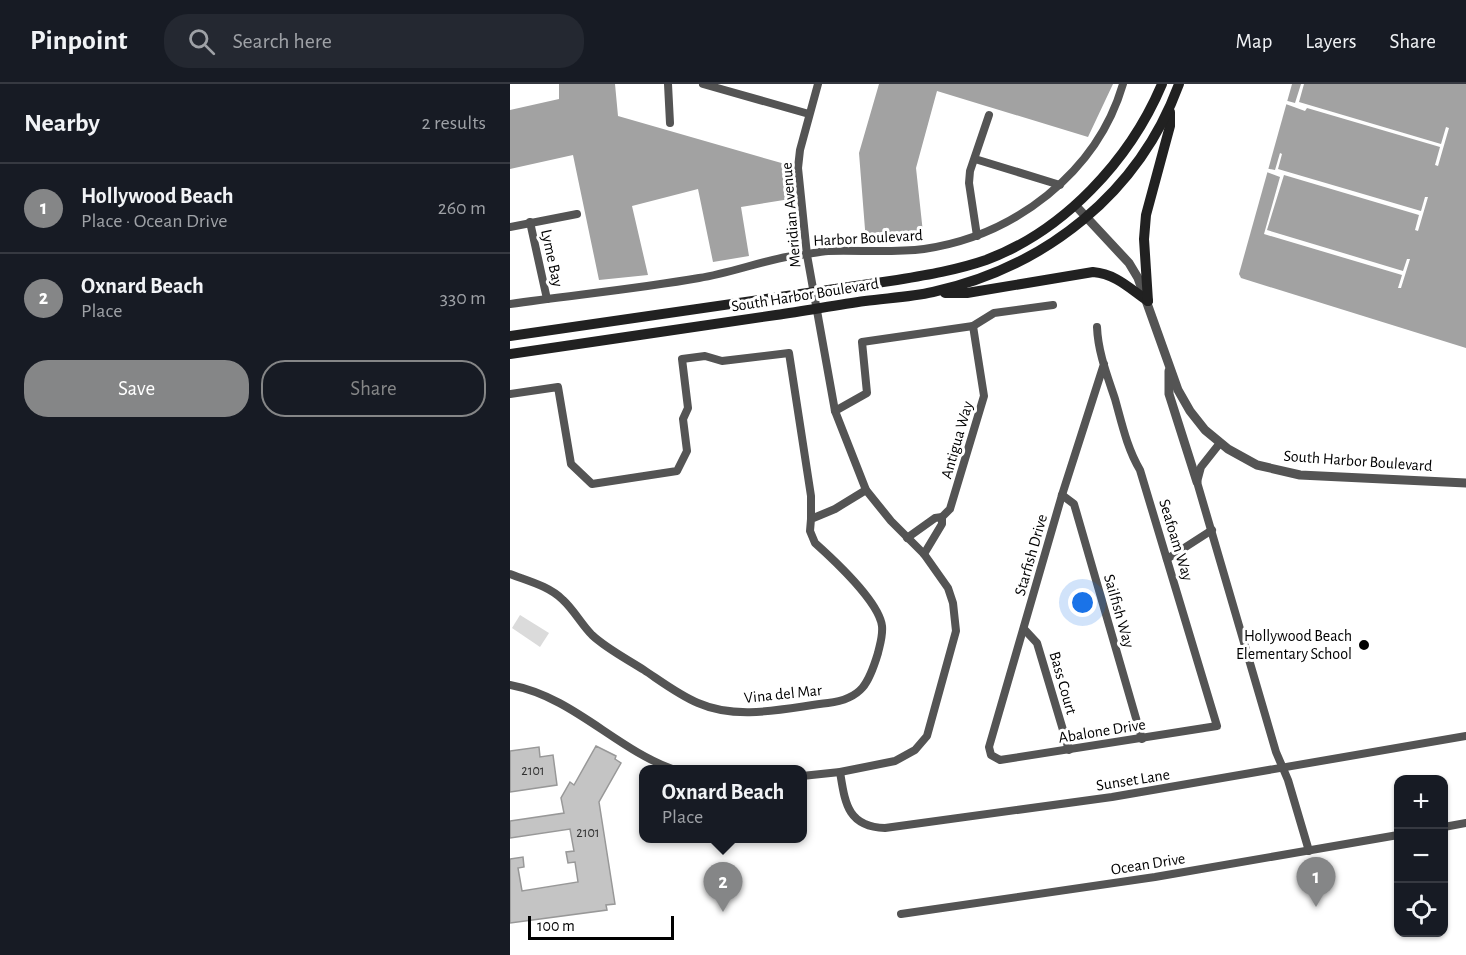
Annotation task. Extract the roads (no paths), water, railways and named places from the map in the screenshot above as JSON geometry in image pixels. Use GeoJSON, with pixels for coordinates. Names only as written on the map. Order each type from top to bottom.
{"type":"FeatureCollection","features":[{"type":"Feature","properties":{"kind":"main road","name":"South Harbor Boulevard"},"geometry":{"type":"LineString","coordinates":[[510,336],[936,273],[987,259],[1046,228],[1075,205],[1103,177],[1141,125],[1162,84]]}},
{"type":"Feature","properties":{"kind":"main road"},"geometry":{"type":"LineString","coordinates":[[1148,300],[1144,239],[1146,215],[1170,126],[1170,108],[1179,84]]}},
{"type":"Feature","properties":{"kind":"main road","name":"South Harbor Boulevard"},"geometry":{"type":"LineString","coordinates":[[510,354],[932,292],[972,280],[1019,261],[1068,232],[1087,217],[1133,169],[1155,137],[1170,108]]}},
{"type":"Feature","properties":{"kind":"main road"},"geometry":{"type":"LineString","coordinates":[[932,292],[967,293],[1093,272],[1120,279],[1148,300]]}},
{"type":"Feature","properties":{"kind":"street"},"geometry":{"type":"LineString","coordinates":[[668,84],[670,123]]}},
{"type":"Feature","properties":{"kind":"street"},"geometry":{"type":"LineString","coordinates":[[703,84],[809,114]]}},
{"type":"Feature","properties":{"kind":"street","name":"Meridian Avenue"},"geometry":{"type":"LineString","coordinates":[[807,775],[895,761],[915,750],[927,736],[956,631],[954,609],[948,588],[924,554],[891,521],[866,490],[835,411],[807,255],[798,168],[800,150],[818,84]]}},
{"type":"Feature","properties":{"kind":"street","name":"Harbor Boulevard"},"geometry":{"type":"LineString","coordinates":[[510,304],[702,278],[825,251],[923,249],[976,236],[1009,221],[1060,185],[1086,157],[1104,130],[1123,84]]}},
{"type":"Feature","properties":{"kind":"street"},"geometry":{"type":"LineString","coordinates":[[976,236],[969,183],[970,171],[989,115]]}},
{"type":"Feature","properties":{"kind":"street"},"geometry":{"type":"LineString","coordinates":[[975,159],[1060,185]]}},
{"type":"Feature","properties":{"kind":"street"},"geometry":{"type":"LineString","coordinates":[[1075,205],[1129,263],[1148,300],[1168,363],[1169,394],[1309,851]]}},
{"type":"Feature","properties":{"kind":"street","name":"Lyme Bay"},"geometry":{"type":"LineString","coordinates":[[510,227],[578,214]]}},
{"type":"Feature","properties":{"kind":"street","name":"Lyme Bay"},"geometry":{"type":"LineString","coordinates":[[530,222],[547,299]]}},
{"type":"Feature","properties":{"kind":"street"},"geometry":{"type":"LineString","coordinates":[[835,411],[867,393],[862,342],[974,326],[994,312],[1053,305]]}},
{"type":"Feature","properties":{"kind":"street","name":"Antigua Way"},"geometry":{"type":"LineString","coordinates":[[924,554],[942,524],[942,517],[950,509],[984,396],[974,326]]}},
{"type":"Feature","properties":{"kind":"street","name":"Seafoam Way"},"geometry":{"type":"LineString","coordinates":[[1097,327],[1098,343],[1131,455],[1140,470],[1217,726]]}},
{"type":"Feature","properties":{"kind":"street","name":"Vina del Mar"},"geometry":{"type":"LineString","coordinates":[[510,394],[558,387],[572,464],[592,484],[676,471],[687,452],[683,419],[688,408],[682,359],[705,356],[722,361],[789,353],[811,496],[810,531],[815,543],[876,608],[882,638],[870,678],[857,693],[839,701],[752,712],[725,711],[699,704],[683,696],[592,635],[562,599],[549,590],[510,574]]}},
{"type":"Feature","properties":{"kind":"street","name":"South Harbor Boulevard"},"geometry":{"type":"LineString","coordinates":[[1168,363],[1178,390],[1190,411],[1205,430],[1220,443],[1257,465],[1300,476],[1466,483]]}},
{"type":"Feature","properties":{"kind":"street","name":"Starfish Drive"},"geometry":{"type":"LineString","coordinates":[[991,755],[989,747],[1062,495],[1104,364]]}},
{"type":"Feature","properties":{"kind":"street"},"geometry":{"type":"LineString","coordinates":[[1197,482],[1201,467],[1220,443]]}},
{"type":"Feature","properties":{"kind":"street"},"geometry":{"type":"LineString","coordinates":[[811,519],[835,509],[866,490]]}},
{"type":"Feature","properties":{"kind":"street","name":"Sailfish Way"},"geometry":{"type":"LineString","coordinates":[[1062,495],[1074,504],[1142,739]]}},
{"type":"Feature","properties":{"kind":"street"},"geometry":{"type":"LineString","coordinates":[[907,538],[935,518],[942,517]]}},
{"type":"Feature","properties":{"kind":"street"},"geometry":{"type":"LineString","coordinates":[[929,522],[938,531]]}},
{"type":"Feature","properties":{"kind":"street"},"geometry":{"type":"LineString","coordinates":[[1167,559],[1212,530]]}},
{"type":"Feature","properties":{"kind":"street","name":"Bass Court"},"geometry":{"type":"LineString","coordinates":[[1024,629],[1038,643],[1069,750]]}},
{"type":"Feature","properties":{"kind":"street"},"geometry":{"type":"LineString","coordinates":[[510,685],[550,697],[582,715],[645,757],[663,765]]}},
{"type":"Feature","properties":{"kind":"street","name":"Abalone Drive"},"geometry":{"type":"LineString","coordinates":[[991,755],[1000,760],[1217,726]]}},
{"type":"Feature","properties":{"kind":"street","name":"Sunset Lane"},"geometry":{"type":"LineString","coordinates":[[840,771],[847,808],[858,821],[873,828],[885,828],[1112,797],[1466,736]]}},
{"type":"Feature","properties":{"kind":"street"},"geometry":{"type":"LineString","coordinates":[[1448,826],[1466,823]]}},
{"type":"Feature","properties":{"kind":"street","name":"Ocean Drive"},"geometry":{"type":"LineString","coordinates":[[901,914],[1155,877],[1394,836]]}},
{"type":"Feature","properties":{"kind":"place","name":"Hollywood Beach Elementary School"},"geometry":{"type":"Point","coordinates":[1364,645]}},
{"type":"Feature","properties":{"kind":"place","name":"Hollywood Beach"},"geometry":{"type":"Point","coordinates":[1316,907]}},
{"type":"Feature","properties":{"kind":"place","name":"Oxnard Beach"},"geometry":{"type":"Point","coordinates":[723,912]}}]}
